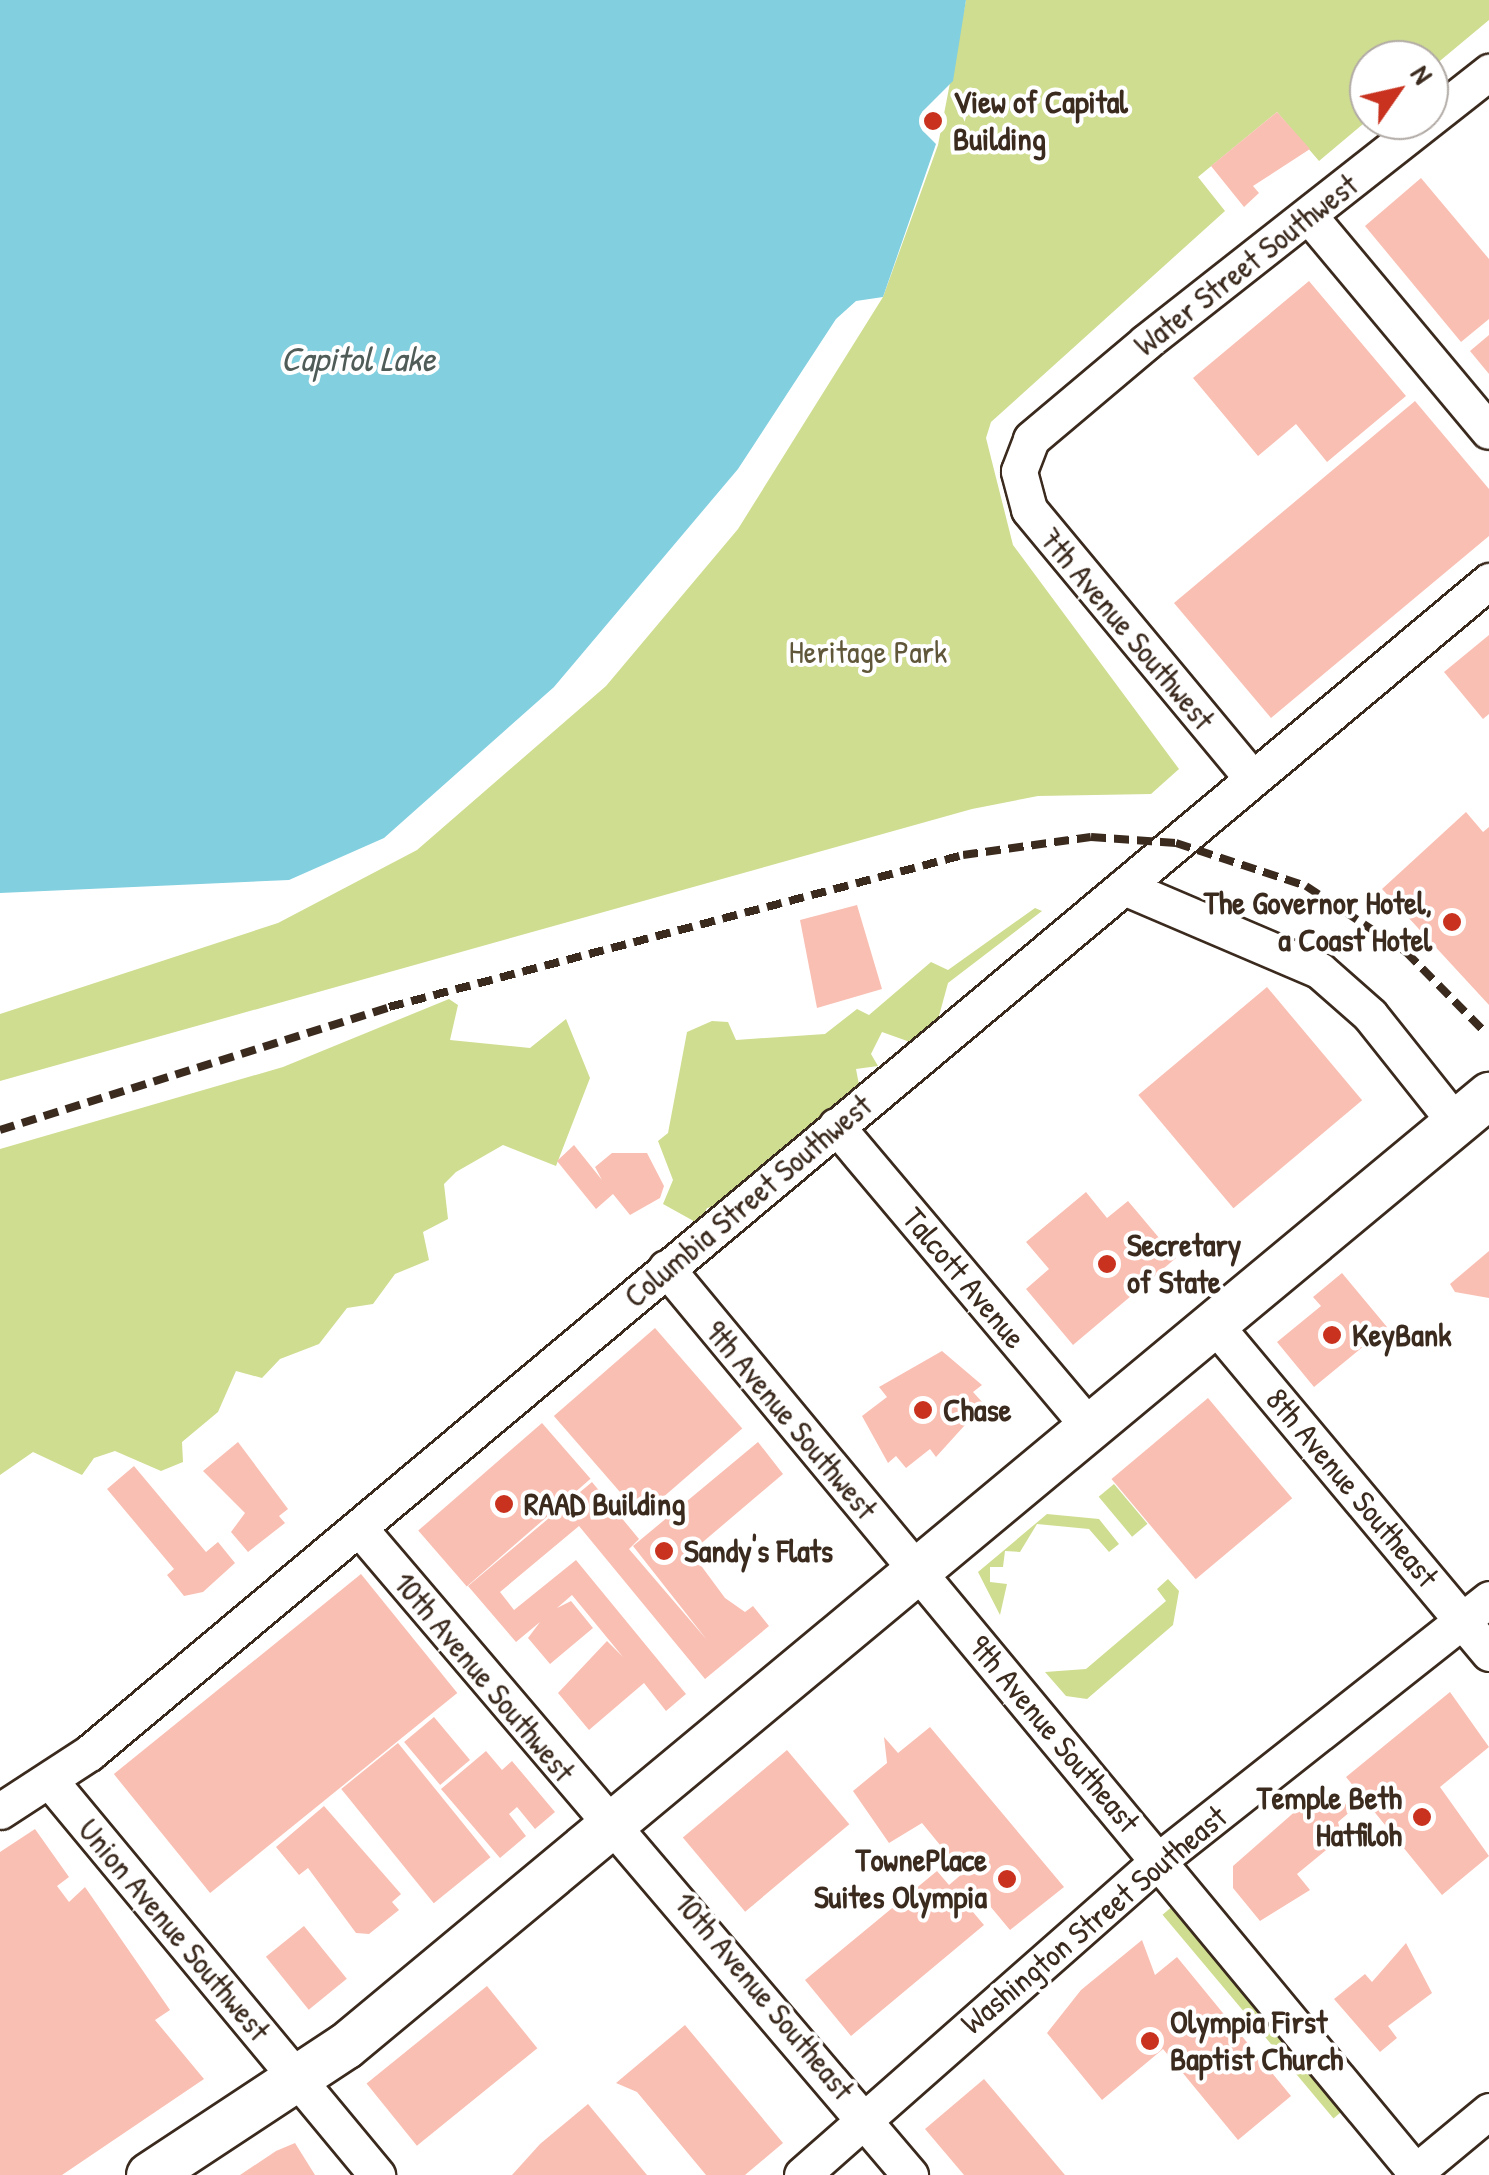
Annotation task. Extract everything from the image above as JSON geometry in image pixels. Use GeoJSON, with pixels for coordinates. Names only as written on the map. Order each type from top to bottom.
{"type":"FeatureCollection","features":[{"type":"Feature","properties":{"kind":"main road"},"geometry":{"type":"LineString","coordinates":[[149,2175],[297,2078],[1091,1429],[1472,1109]]}},
{"type":"Feature","properties":{"kind":"street","name":"Water Street Southwest"},"geometry":{"type":"LineString","coordinates":[[1019,470],[1031,440],[1489,72]]}},
{"type":"Feature","properties":{"kind":"street"},"geometry":{"type":"LineString","coordinates":[[1309,216],[1489,431]]}},
{"type":"Feature","properties":{"kind":"street","name":"7th Avenue Southwest"},"geometry":{"type":"LineString","coordinates":[[1019,470],[1029,509],[1252,778]]}},
{"type":"Feature","properties":{"kind":"street","name":"Columbia Street Southwest"},"geometry":{"type":"LineString","coordinates":[[0,1811],[51,1782],[359,1528],[1489,581]]}},
{"type":"Feature","properties":{"kind":"street"},"geometry":{"type":"LineString","coordinates":[[1124,886],[1319,970],[1472,1109]]}},
{"type":"Feature","properties":{"kind":"street","name":"Talcott Avenue"},"geometry":{"type":"LineString","coordinates":[[836,1126],[1091,1429]]}},
{"type":"Feature","properties":{"kind":"street","name":"9th Avenue Southwest"},"geometry":{"type":"LineString","coordinates":[[666,1268],[918,1571]]}},
{"type":"Feature","properties":{"kind":"street","name":"8th Avenue Southeast"},"geometry":{"type":"LineString","coordinates":[[1214,1324],[1476,1611],[1489,1653]]}},
{"type":"Feature","properties":{"kind":"street","name":"10th Avenue Southwest"},"geometry":{"type":"LineString","coordinates":[[359,1528],[612,1822]]}},
{"type":"Feature","properties":{"kind":"street","name":"9th Avenue Southeast"},"geometry":{"type":"LineString","coordinates":[[918,1571],[1415,2174]]}},
{"type":"Feature","properties":{"kind":"street","name":"Washington Street Southeast"},"geometry":{"type":"LineString","coordinates":[[802,2175],[1159,1860],[1476,1611]]}},
{"type":"Feature","properties":{"kind":"street","name":"Union Avenue Southwest"},"geometry":{"type":"LineString","coordinates":[[51,1782],[377,2175]]}},
{"type":"Feature","properties":{"kind":"street","name":"10th Avenue Southeast"},"geometry":{"type":"LineString","coordinates":[[612,1822],[910,2175]]}},
{"type":"Feature","properties":{"kind":"street"},"geometry":{"type":"LineString","coordinates":[[1415,2174],[1489,2111]]}},
{"type":"Feature","properties":{"kind":"green space","name":"Heritage Park"},"geometry":{"type":"Polygon","coordinates":[[[966,0],[1489,0],[1489,20],[1449,53],[1449,40],[1349,40],[1349,136],[1319,161],[1277,112],[1198,177],[1225,211],[991,422],[986,438],[1013,545],[1179,769],[1151,794],[1038,796],[972,809],[0,1081],[0,1014],[278,923],[417,850],[606,686],[738,529],[883,297],[938,145],[966,0]]]}},
{"type":"Feature","properties":{"kind":"green space"},"geometry":{"type":"Polygon","coordinates":[[[1035,908],[1042,911],[948,983],[936,1027],[910,1042],[882,1032],[871,1054],[878,1066],[856,1069],[862,1100],[726,1204],[707,1208],[699,1224],[663,1204],[673,1180],[658,1141],[668,1133],[687,1032],[712,1021],[728,1022],[736,1040],[825,1034],[857,1009],[869,1015],[931,962],[948,970],[1035,908]]]}},
{"type":"Feature","properties":{"kind":"green space"},"geometry":{"type":"Polygon","coordinates":[[[449,999],[458,1005],[450,1040],[530,1048],[566,1019],[590,1078],[556,1166],[503,1145],[456,1172],[444,1184],[448,1219],[423,1232],[429,1260],[395,1274],[373,1304],[347,1308],[319,1344],[280,1359],[262,1378],[236,1371],[218,1412],[182,1442],[183,1462],[161,1471],[115,1451],[94,1458],[82,1475],[33,1452],[0,1475],[0,1149],[283,1067],[449,999]]]}},
{"type":"Feature","properties":{"kind":"green space"},"geometry":{"type":"Polygon","coordinates":[[[1114,1484],[1147,1524],[1132,1537],[1099,1497],[1114,1484]]]}},
{"type":"Feature","properties":{"kind":"green space"},"geometry":{"type":"Polygon","coordinates":[[[1047,1514],[1099,1519],[1119,1544],[1109,1552],[1089,1529],[1037,1524],[1020,1552],[1005,1551],[1003,1567],[990,1567],[990,1582],[1007,1584],[1000,1615],[978,1572],[1047,1514]]]}},
{"type":"Feature","properties":{"kind":"green space"},"geometry":{"type":"Polygon","coordinates":[[[1168,1579],[1179,1591],[1173,1625],[1087,1699],[1066,1696],[1045,1672],[1086,1669],[1166,1601],[1157,1589],[1168,1579]]]}},
{"type":"Feature","properties":{"kind":"green space"},"geometry":{"type":"Polygon","coordinates":[[[1174,1905],[1345,2109],[1333,2118],[1163,1915],[1174,1905]]]}},
{"type":"Feature","properties":{"kind":"water","name":"Capitol Lake"},"geometry":{"type":"Polygon","coordinates":[[[0,0],[966,0],[953,81],[922,112],[922,130],[936,144],[883,297],[856,301],[836,319],[738,469],[554,687],[384,838],[289,880],[0,893],[0,0]]]}},
{"type":"Feature","properties":{"kind":"building"},"geometry":{"type":"Polygon","coordinates":[[[1277,112],[1310,149],[1253,186],[1259,193],[1244,207],[1211,166],[1277,112]]]}},
{"type":"Feature","properties":{"kind":"building"},"geometry":{"type":"Polygon","coordinates":[[[1421,178],[1489,259],[1489,319],[1461,342],[1365,226],[1421,178]]]}},
{"type":"Feature","properties":{"kind":"building"},"geometry":{"type":"Polygon","coordinates":[[[1309,281],[1406,396],[1327,462],[1296,424],[1258,456],[1193,378],[1309,281]]]}},
{"type":"Feature","properties":{"kind":"building"},"geometry":{"type":"Polygon","coordinates":[[[1489,335],[1489,374],[1470,351],[1489,335]]]}},
{"type":"Feature","properties":{"kind":"building"},"geometry":{"type":"Polygon","coordinates":[[[1415,401],[1489,489],[1489,536],[1271,718],[1174,603],[1415,401]]]}},
{"type":"Feature","properties":{"kind":"building"},"geometry":{"type":"Polygon","coordinates":[[[1489,635],[1489,714],[1483,719],[1444,672],[1489,635]]]}},
{"type":"Feature","properties":{"kind":"building","name":"The Governor Hotel, a Coast Hotel"},"geometry":{"type":"Polygon","coordinates":[[[1466,812],[1483,832],[1489,827],[1489,1005],[1382,889],[1466,812]]]}},
{"type":"Feature","properties":{"kind":"building"},"geometry":{"type":"Polygon","coordinates":[[[857,905],[882,989],[817,1008],[800,920],[857,905]]]}},
{"type":"Feature","properties":{"kind":"building"},"geometry":{"type":"Polygon","coordinates":[[[1267,987],[1362,1100],[1233,1208],[1138,1095],[1267,987]]]}},
{"type":"Feature","properties":{"kind":"building"},"geometry":{"type":"Polygon","coordinates":[[[574,1145],[602,1180],[595,1167],[612,1153],[647,1153],[664,1186],[660,1198],[630,1215],[613,1194],[596,1209],[557,1161],[574,1145]]]}},
{"type":"Feature","properties":{"kind":"building","name":"Secretary of State"},"geometry":{"type":"Polygon","coordinates":[[[1086,1192],[1107,1218],[1128,1201],[1176,1258],[1073,1345],[1026,1289],[1049,1269],[1026,1242],[1086,1192]]]}},
{"type":"Feature","properties":{"kind":"building"},"geometry":{"type":"Polygon","coordinates":[[[1489,1251],[1489,1298],[1455,1292],[1450,1284],[1489,1251]]]}},
{"type":"Feature","properties":{"kind":"building","name":"KeyBank"},"geometry":{"type":"Polygon","coordinates":[[[1342,1273],[1387,1327],[1314,1387],[1277,1342],[1321,1306],[1313,1297],[1342,1273]]]}},
{"type":"Feature","properties":{"kind":"building"},"geometry":{"type":"Polygon","coordinates":[[[655,1328],[742,1428],[641,1516],[554,1416],[655,1328]]]}},
{"type":"Feature","properties":{"kind":"building","name":"Chase"},"geometry":{"type":"Polygon","coordinates":[[[942,1351],[982,1385],[973,1392],[984,1404],[936,1457],[930,1449],[906,1468],[896,1456],[888,1463],[862,1416],[887,1397],[879,1387],[942,1351]]]}},
{"type":"Feature","properties":{"kind":"building"},"geometry":{"type":"Polygon","coordinates":[[[1208,1398],[1292,1498],[1196,1579],[1111,1479],[1208,1398]]]}},
{"type":"Feature","properties":{"kind":"building","name":"RAAD Building"},"geometry":{"type":"Polygon","coordinates":[[[542,1423],[591,1479],[467,1586],[418,1531],[542,1423]]]}},
{"type":"Feature","properties":{"kind":"building"},"geometry":{"type":"Polygon","coordinates":[[[238,1442],[288,1509],[279,1516],[285,1523],[248,1552],[231,1532],[245,1513],[203,1471],[238,1442]]]}},
{"type":"Feature","properties":{"kind":"building"},"geometry":{"type":"Polygon","coordinates":[[[758,1442],[783,1474],[691,1552],[725,1598],[745,1612],[753,1606],[769,1626],[705,1679],[579,1526],[500,1592],[514,1610],[576,1560],[686,1694],[666,1711],[644,1683],[589,1730],[558,1693],[607,1641],[623,1657],[572,1595],[557,1608],[571,1601],[593,1628],[550,1664],[528,1638],[540,1622],[516,1642],[468,1586],[592,1482],[639,1539],[629,1549],[707,1640],[633,1546],[758,1442]]]}},
{"type":"Feature","properties":{"kind":"building"},"geometry":{"type":"Polygon","coordinates":[[[134,1466],[206,1552],[218,1542],[235,1563],[203,1592],[184,1596],[167,1575],[174,1569],[107,1489],[134,1466]]]}},
{"type":"Feature","properties":{"kind":"building"},"geometry":{"type":"Polygon","coordinates":[[[361,1574],[457,1693],[210,1893],[114,1774],[361,1574]]]}},
{"type":"Feature","properties":{"kind":"building","name":"Temple Beth Hatfiloh"},"geometry":{"type":"Polygon","coordinates":[[[1450,1692],[1489,1747],[1440,1787],[1489,1856],[1442,1895],[1346,1777],[1450,1692]]]}},
{"type":"Feature","properties":{"kind":"building"},"geometry":{"type":"Polygon","coordinates":[[[434,1717],[470,1760],[440,1785],[404,1742],[434,1717]]]}},
{"type":"Feature","properties":{"kind":"building","name":"TownePlace Suites Olympia"},"geometry":{"type":"Polygon","coordinates":[[[930,1727],[1064,1887],[1010,1930],[975,1888],[961,1898],[984,1925],[851,2036],[805,1980],[937,1871],[949,1885],[963,1873],[922,1823],[889,1843],[853,1791],[887,1763],[884,1737],[898,1753],[930,1727]]]}},
{"type":"Feature","properties":{"kind":"building"},"geometry":{"type":"Polygon","coordinates":[[[398,1743],[491,1857],[434,1903],[341,1789],[398,1743]]]}},
{"type":"Feature","properties":{"kind":"building"},"geometry":{"type":"Polygon","coordinates":[[[787,1750],[849,1824],[745,1912],[683,1837],[787,1750]]]}},
{"type":"Feature","properties":{"kind":"building"},"geometry":{"type":"Polygon","coordinates":[[[486,1751],[502,1770],[512,1761],[555,1812],[535,1829],[517,1807],[509,1814],[526,1836],[500,1858],[441,1789],[486,1751]]]}},
{"type":"Feature","properties":{"kind":"building"},"geometry":{"type":"Polygon","coordinates":[[[1315,1794],[1329,1811],[1343,1801],[1351,1811],[1338,1822],[1342,1837],[1297,1874],[1310,1890],[1260,1921],[1233,1888],[1233,1866],[1315,1794]]]}},
{"type":"Feature","properties":{"kind":"building"},"geometry":{"type":"Polygon","coordinates":[[[324,1806],[401,1894],[392,1902],[399,1910],[369,1934],[356,1933],[308,1868],[299,1875],[276,1847],[324,1806]]]}},
{"type":"Feature","properties":{"kind":"building"},"geometry":{"type":"Polygon","coordinates":[[[35,1829],[69,1877],[57,1886],[69,1902],[85,1887],[170,2010],[155,2020],[204,2079],[62,2175],[0,2175],[0,1852],[35,1829]]]}},
{"type":"Feature","properties":{"kind":"building"},"geometry":{"type":"Polygon","coordinates":[[[304,1926],[347,1979],[309,2010],[266,1957],[304,1926]]]}},
{"type":"Feature","properties":{"kind":"building","name":"Olympia First Baptist Church"},"geometry":{"type":"Polygon","coordinates":[[[1142,1940],[1155,1975],[1177,1957],[1291,2096],[1238,2140],[1163,2049],[1102,2100],[1047,2033],[1081,1990],[1142,1940]]]}},
{"type":"Feature","properties":{"kind":"building"},"geometry":{"type":"Polygon","coordinates":[[[1406,1943],[1432,1993],[1388,2026],[1397,2038],[1380,2052],[1334,1999],[1365,1974],[1372,1982],[1406,1943]]]}},
{"type":"Feature","properties":{"kind":"building"},"geometry":{"type":"Polygon","coordinates":[[[487,1986],[537,2048],[417,2146],[367,2084],[487,1986]]]}},
{"type":"Feature","properties":{"kind":"building"},"geometry":{"type":"Polygon","coordinates":[[[685,2025],[783,2143],[745,2175],[706,2175],[637,2092],[616,2083],[685,2025]]]}},
{"type":"Feature","properties":{"kind":"building"},"geometry":{"type":"Polygon","coordinates":[[[984,2079],[1065,2175],[964,2175],[925,2129],[984,2079]]]}},
{"type":"Feature","properties":{"kind":"building"},"geometry":{"type":"Polygon","coordinates":[[[588,2104],[647,2175],[512,2175],[540,2144],[588,2104]]]}},
{"type":"Feature","properties":{"kind":"building"},"geometry":{"type":"Polygon","coordinates":[[[295,2143],[315,2175],[240,2175],[276,2151],[295,2143]]]}},
{"type":"Feature","properties":{"kind":"railway"},"geometry":{"type":"LineString","coordinates":[[0,1130],[389,1007],[963,855],[1091,837],[1176,843],[1306,886],[1406,952],[1483,1030]]}},
{"type":"Feature","properties":{"kind":"place","name":"View of Capital Building"},"geometry":{"type":"Point","coordinates":[933,121]}},
{"type":"Feature","properties":{"kind":"place","name":"The Governor Hotel, a Coast Hotel"},"geometry":{"type":"Point","coordinates":[1452,922]}},
{"type":"Feature","properties":{"kind":"place","name":"Secretary of State"},"geometry":{"type":"Point","coordinates":[1107,1264]}},
{"type":"Feature","properties":{"kind":"place","name":"KeyBank"},"geometry":{"type":"Point","coordinates":[1332,1335]}},
{"type":"Feature","properties":{"kind":"place","name":"Chase"},"geometry":{"type":"Point","coordinates":[923,1410]}},
{"type":"Feature","properties":{"kind":"place","name":"RAAD Building"},"geometry":{"type":"Point","coordinates":[504,1504]}},
{"type":"Feature","properties":{"kind":"place","name":"Sandy's Flats"},"geometry":{"type":"Point","coordinates":[664,1551]}},
{"type":"Feature","properties":{"kind":"place","name":"Temple Beth Hatfiloh"},"geometry":{"type":"Point","coordinates":[1422,1817]}},
{"type":"Feature","properties":{"kind":"place","name":"TownePlace Suites Olympia"},"geometry":{"type":"Point","coordinates":[1007,1879]}},
{"type":"Feature","properties":{"kind":"place","name":"Olympia First Baptist Church"},"geometry":{"type":"Point","coordinates":[1150,2041]}}]}
